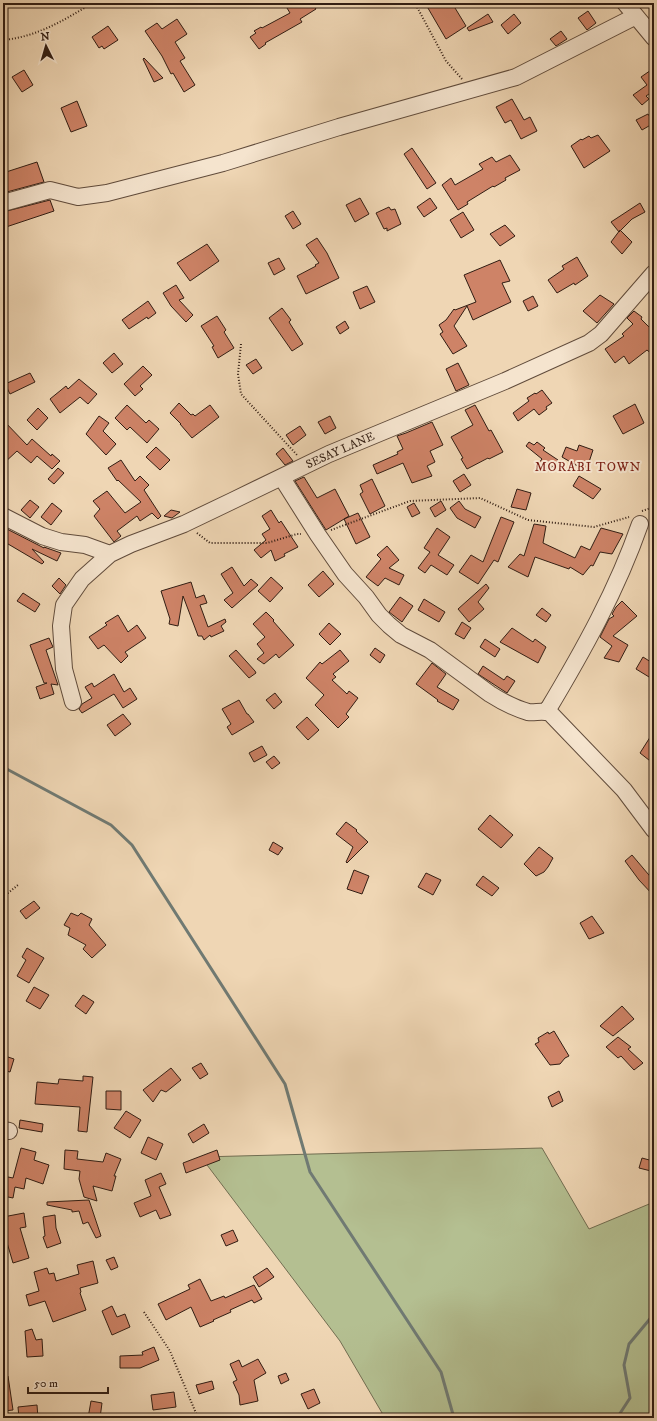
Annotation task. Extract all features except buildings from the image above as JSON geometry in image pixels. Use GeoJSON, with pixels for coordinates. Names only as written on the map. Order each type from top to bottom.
{"type":"FeatureCollection","features":[{"type":"Feature","properties":{"kind":"street"},"geometry":{"type":"LineString","coordinates":[[625,3],[654,38]]}},
{"type":"Feature","properties":{"kind":"street"},"geometry":{"type":"LineString","coordinates":[[3,203],[50,190],[78,197],[107,192],[223,163],[339,127],[516,77],[636,16]]}},
{"type":"Feature","properties":{"kind":"street","name":"SESAY LANE"},"geometry":{"type":"LineString","coordinates":[[73,702],[64,669],[61,626],[64,605],[82,579],[110,554],[131,544],[184,524],[329,454],[505,381],[589,344],[601,334],[654,273]]}},
{"type":"Feature","properties":{"kind":"street"},"geometry":{"type":"LineString","coordinates":[[282,478],[318,535],[350,581],[366,596],[379,615],[389,625],[401,635],[430,650],[499,700],[529,712],[547,711],[554,716],[624,790],[654,830]]}},
{"type":"Feature","properties":{"kind":"street"},"geometry":{"type":"LineString","coordinates":[[3,516],[42,536],[61,542],[85,545],[110,554]]}},
{"type":"Feature","properties":{"kind":"street"},"geometry":{"type":"LineString","coordinates":[[547,711],[582,652],[629,557],[637,517]]}},
{"type":"Feature","properties":{"kind":"path"},"geometry":{"type":"LineString","coordinates":[[3,40],[33,34],[55,25],[93,3]]}},
{"type":"Feature","properties":{"kind":"path"},"geometry":{"type":"LineString","coordinates":[[413,3],[417,7],[446,60],[470,90]]}},
{"type":"Feature","properties":{"kind":"path"},"geometry":{"type":"LineString","coordinates":[[240,344],[238,374],[241,394],[306,465]]}},
{"type":"Feature","properties":{"kind":"path"},"geometry":{"type":"LineString","coordinates":[[184,524],[210,543],[267,544],[297,534],[318,535],[410,501],[480,498],[528,520],[594,527],[637,517],[654,507]]}},
{"type":"Feature","properties":{"kind":"path"},"geometry":{"type":"LineString","coordinates":[[3,897],[18,885]]}},
{"type":"Feature","properties":{"kind":"path"},"geometry":{"type":"LineString","coordinates":[[144,1312],[170,1351],[198,1418]]}},
{"type":"Feature","properties":{"kind":"green space"},"geometry":{"type":"Polygon","coordinates":[[[542,1148],[589,1229],[654,1202],[654,1418],[385,1418],[340,1341],[201,1157],[542,1148]]]}},
{"type":"Feature","properties":{"kind":"waterway"},"geometry":{"type":"LineString","coordinates":[[3,767],[111,825],[132,845],[285,1084],[310,1172],[441,1372],[454,1418]]}},
{"type":"Feature","properties":{"kind":"waterway"},"geometry":{"type":"LineString","coordinates":[[617,1418],[630,1398],[624,1365],[629,1344],[654,1314]]}},
{"type":"Feature","properties":{"kind":"district","name":"MORABI TOWN"},"geometry":{"type":"Point","coordinates":[588,466]}}]}
